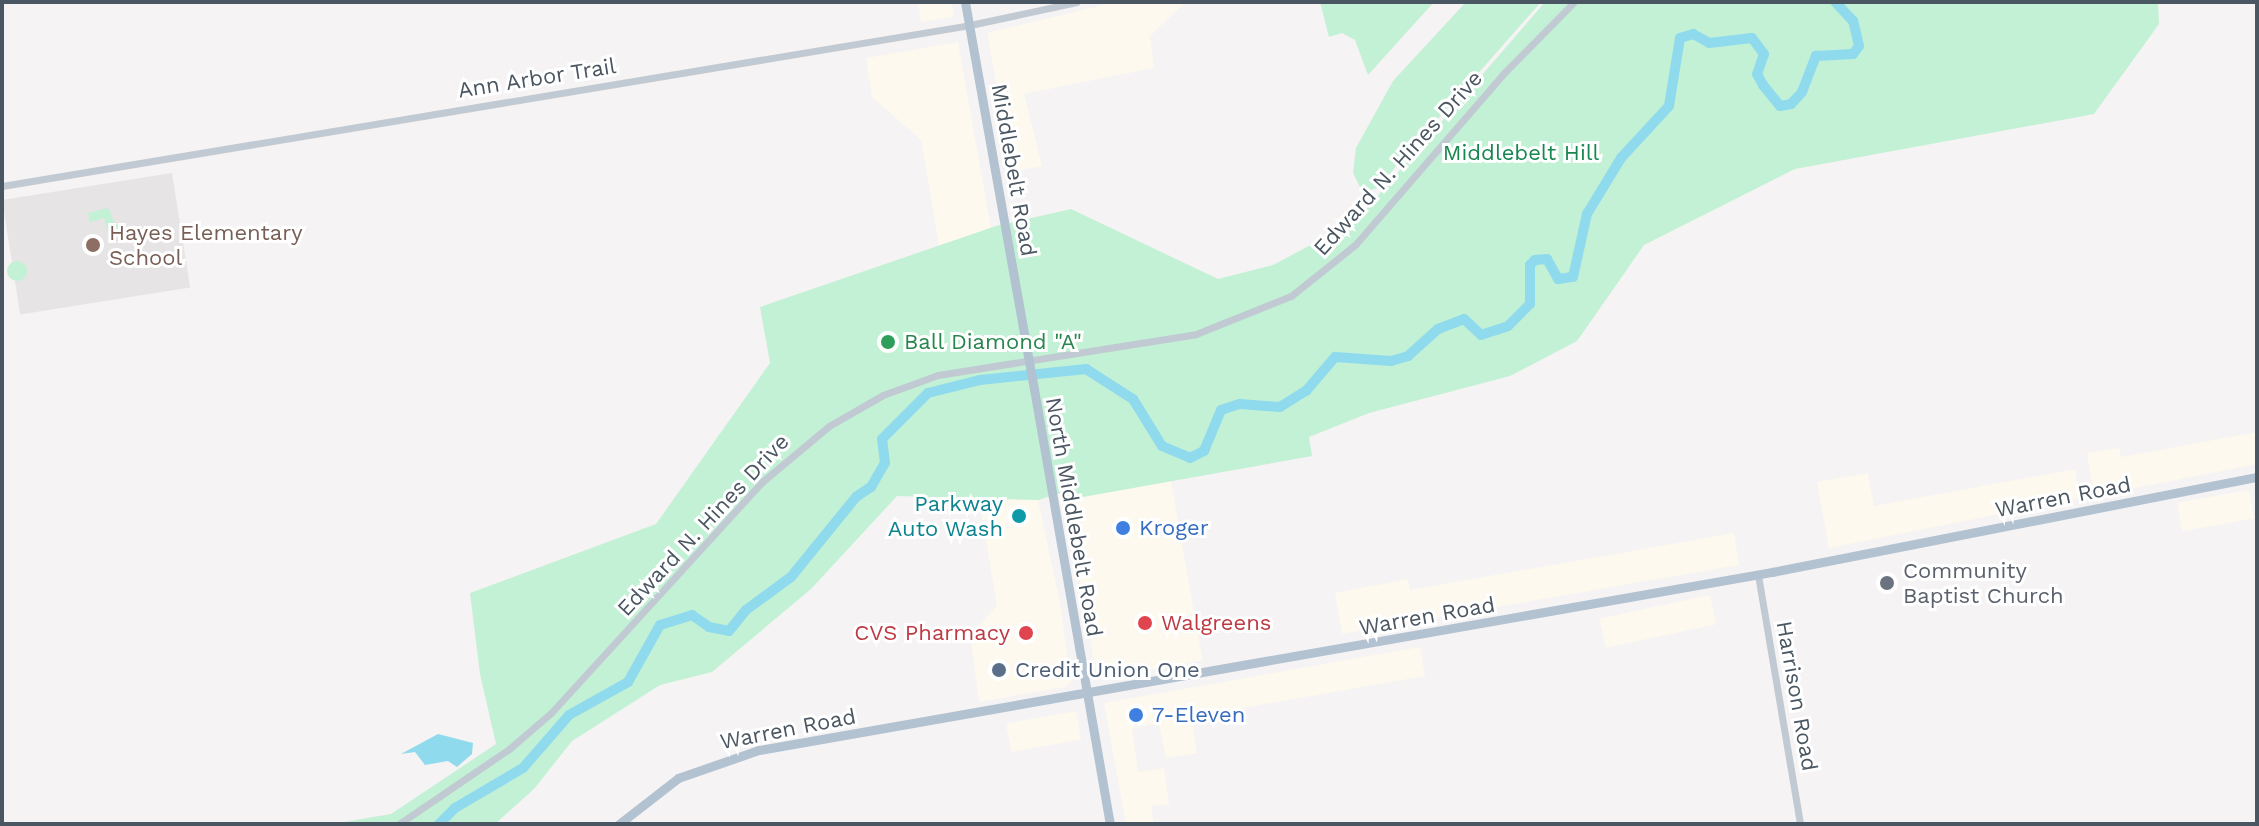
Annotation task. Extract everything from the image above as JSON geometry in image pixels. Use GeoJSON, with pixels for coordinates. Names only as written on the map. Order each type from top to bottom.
{"type":"FeatureCollection","features":[{"type":"Feature","properties":{"kind":"main road","name":"Middlebelt Road"},"geometry":{"type":"LineString","coordinates":[[965,2],[1026,345]]}},
{"type":"Feature","properties":{"kind":"main road","name":"North Middlebelt Road"},"geometry":{"type":"LineString","coordinates":[[1026,345],[1087,694]]}},
{"type":"Feature","properties":{"kind":"main road","name":"Warren Road"},"geometry":{"type":"LineString","coordinates":[[619,824],[678,778],[739,755],[1758,575],[2257,477]]}},
{"type":"Feature","properties":{"kind":"main road"},"geometry":{"type":"LineString","coordinates":[[1087,694],[1110,824]]}},
{"type":"Feature","properties":{"kind":"street","name":"Ann Arbor Trail"},"geometry":{"type":"LineString","coordinates":[[2,186],[970,25],[1077,2]]}},
{"type":"Feature","properties":{"kind":"street","name":"Edward N. Hines Drive"},"geometry":{"type":"LineString","coordinates":[[399,824],[509,749],[551,713],[762,482],[829,426],[883,395],[938,375],[1196,334],[1291,296],[1355,245],[1503,74],[1574,2]]}},
{"type":"Feature","properties":{"kind":"street","name":"Harrison Road"},"geometry":{"type":"LineString","coordinates":[[1758,575],[1800,824]]}},
{"type":"Feature","properties":{"kind":"shaded area"},"geometry":{"type":"Polygon","coordinates":[[[918,2],[952,2],[954,17],[921,22],[918,2]]]}},
{"type":"Feature","properties":{"kind":"shaded area"},"geometry":{"type":"Polygon","coordinates":[[[1116,2],[1186,2],[1150,36],[1154,68],[1024,94],[1042,166],[1012,172],[987,33],[1116,2]]]}},
{"type":"Feature","properties":{"kind":"shaded area"},"geometry":{"type":"Polygon","coordinates":[[[958,42],[991,228],[939,246],[921,140],[872,97],[866,58],[958,42]]]}},
{"type":"Feature","properties":{"kind":"shaded area","name":"Hayes Elementary School"},"geometry":{"type":"Polygon","coordinates":[[[172,173],[190,288],[20,314],[2,200],[172,173]]]}},
{"type":"Feature","properties":{"kind":"shaded area"},"geometry":{"type":"Polygon","coordinates":[[[2257,432],[2257,464],[2094,496],[2087,453],[2119,448],[2121,457],[2257,432]]]}},
{"type":"Feature","properties":{"kind":"shaded area"},"geometry":{"type":"Polygon","coordinates":[[[2075,469],[2080,498],[1829,548],[1817,482],[1868,473],[1874,506],[2075,469]]]}},
{"type":"Feature","properties":{"kind":"shaded area"},"geometry":{"type":"Polygon","coordinates":[[[1171,481],[1203,660],[1097,679],[1066,500],[1171,481]]]}},
{"type":"Feature","properties":{"kind":"shaded area"},"geometry":{"type":"Polygon","coordinates":[[[2249,490],[2254,519],[2182,531],[2177,503],[2249,490]]]}},
{"type":"Feature","properties":{"kind":"shaded area"},"geometry":{"type":"Polygon","coordinates":[[[979,498],[1038,500],[1060,603],[1071,682],[1065,687],[979,702],[970,634],[997,606],[979,498]]]}},
{"type":"Feature","properties":{"kind":"shaded area"},"geometry":{"type":"Polygon","coordinates":[[[1734,533],[1739,565],[1342,634],[1335,593],[1408,579],[1410,590],[1734,533]]]}},
{"type":"Feature","properties":{"kind":"shaded area"},"geometry":{"type":"Polygon","coordinates":[[[1710,595],[1716,624],[1606,648],[1599,618],[1710,595]]]}},
{"type":"Feature","properties":{"kind":"shaded area"},"geometry":{"type":"Polygon","coordinates":[[[1420,647],[1425,676],[1191,717],[1197,753],[1166,758],[1159,723],[1132,728],[1138,772],[1164,768],[1169,804],[1151,806],[1154,824],[1126,824],[1104,703],[1420,647]]]}},
{"type":"Feature","properties":{"kind":"shaded area"},"geometry":{"type":"Polygon","coordinates":[[[1076,711],[1081,740],[1011,752],[1006,723],[1076,711]]]}},
{"type":"Feature","properties":{"kind":"green space"},"geometry":{"type":"Polygon","coordinates":[[[1320,2],[1434,2],[1368,75],[1355,40],[1342,33],[1329,37],[1320,2]]]}},
{"type":"Feature","properties":{"kind":"green space"},"geometry":{"type":"Polygon","coordinates":[[[1466,2],[1541,2],[1377,188],[1363,193],[1353,173],[1356,148],[1393,81],[1466,2]]]}},
{"type":"Feature","properties":{"kind":"green space","name":"Middlebelt Hill"},"geometry":{"type":"Polygon","coordinates":[[[1545,2],[2158,2],[2159,24],[2094,114],[1795,169],[1644,245],[1577,341],[1510,376],[1369,413],[1309,437],[1312,456],[1066,500],[1064,492],[1038,500],[897,496],[811,589],[712,672],[660,685],[572,741],[534,789],[495,824],[332,824],[391,814],[496,744],[480,674],[470,593],[656,524],[770,363],[760,307],[996,226],[1071,209],[1218,279],[1273,265],[1356,221],[1545,2]]]}},
{"type":"Feature","properties":{"kind":"green space"},"geometry":{"type":"Polygon","coordinates":[[[108,208],[115,224],[123,223],[126,233],[110,238],[104,218],[90,222],[88,213],[108,208]]]}},
{"type":"Feature","properties":{"kind":"green space"},"geometry":{"type":"Polygon","coordinates":[[[17,261],[24,264],[27,271],[24,278],[17,281],[10,278],[7,271],[10,264],[17,261]]]}},
{"type":"Feature","properties":{"kind":"water"},"geometry":{"type":"Polygon","coordinates":[[[438,734],[473,743],[472,754],[457,767],[448,761],[425,765],[415,752],[401,754],[438,734]]]}},
{"type":"Feature","properties":{"kind":"waterway"},"geometry":{"type":"LineString","coordinates":[[439,824],[455,808],[523,768],[569,715],[628,682],[660,625],[692,615],[709,627],[729,631],[746,610],[791,577],[856,497],[871,487],[885,463],[882,439],[928,393],[980,380],[1086,369],[1133,399],[1162,446],[1190,458],[1204,451],[1221,410],[1240,404],[1280,407],[1306,391],[1335,357],[1391,361],[1408,356],[1438,329],[1464,319],[1481,335],[1508,326],[1530,304],[1530,265],[1535,260],[1547,259],[1558,279],[1573,277],[1587,214],[1621,158],[1669,106],[1680,38],[1693,34],[1709,43],[1752,38],[1764,54],[1757,74],[1763,85],[1780,106],[1791,104],[1802,92],[1816,56],[1853,54],[1859,46],[1853,21],[1835,2]]}},
{"type":"Feature","properties":{"kind":"place","name":"Hayes Elementary School"},"geometry":{"type":"Point","coordinates":[93,245]}},
{"type":"Feature","properties":{"kind":"place","name":"Ball Diamond \"A\""},"geometry":{"type":"Point","coordinates":[888,342]}},
{"type":"Feature","properties":{"kind":"place","name":"Parkway Auto Wash"},"geometry":{"type":"Point","coordinates":[1019,516]}},
{"type":"Feature","properties":{"kind":"place","name":"Kroger"},"geometry":{"type":"Point","coordinates":[1123,528]}},
{"type":"Feature","properties":{"kind":"place","name":"Community Baptist Church"},"geometry":{"type":"Point","coordinates":[1887,583]}},
{"type":"Feature","properties":{"kind":"place","name":"Walgreens"},"geometry":{"type":"Point","coordinates":[1145,623]}},
{"type":"Feature","properties":{"kind":"place","name":"CVS Pharmacy"},"geometry":{"type":"Point","coordinates":[1026,633]}},
{"type":"Feature","properties":{"kind":"place","name":"Credit Union One"},"geometry":{"type":"Point","coordinates":[999,670]}},
{"type":"Feature","properties":{"kind":"place","name":"7-Eleven"},"geometry":{"type":"Point","coordinates":[1136,715]}}]}
